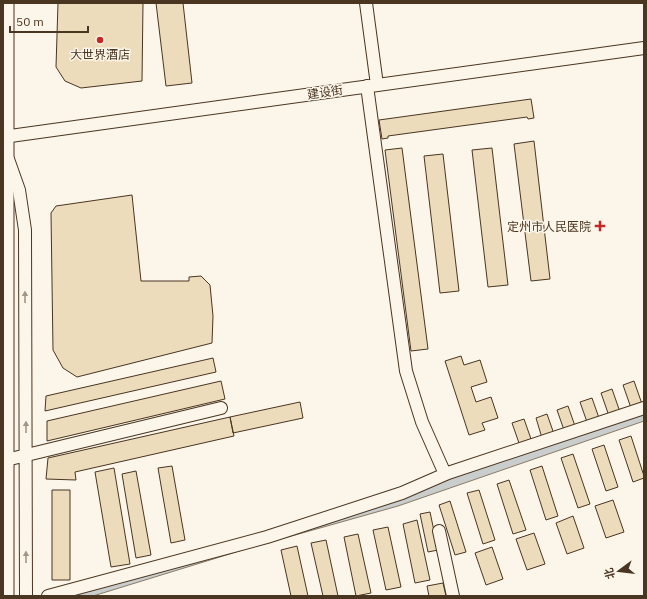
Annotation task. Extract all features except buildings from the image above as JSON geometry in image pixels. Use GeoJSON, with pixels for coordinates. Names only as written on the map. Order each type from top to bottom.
{"type":"FeatureCollection","features":[{"type":"Feature","properties":{"kind":"main road"},"geometry":{"type":"LineString","coordinates":[[6,3],[4,137],[6,153],[6,596]]}},
{"type":"Feature","properties":{"kind":"street"},"geometry":{"type":"LineString","coordinates":[[366,3],[372,86],[406,371],[422,422],[445,474]]}},
{"type":"Feature","properties":{"kind":"street","name":"建设街"},"geometry":{"type":"LineString","coordinates":[[4,137],[644,48]]}},
{"type":"Feature","properties":{"kind":"street"},"geometry":{"type":"LineString","coordinates":[[6,153],[19,190],[25,230],[26,596]]}},
{"type":"Feature","properties":{"kind":"street"},"geometry":{"type":"LineString","coordinates":[[6,460],[222,408]]}},
{"type":"Feature","properties":{"kind":"street"},"geometry":{"type":"LineString","coordinates":[[48,596],[267,536],[402,493],[445,474],[644,408]]}},
{"type":"Feature","properties":{"kind":"street"},"geometry":{"type":"LineString","coordinates":[[439,531],[453,596]]}},
{"type":"Feature","properties":{"kind":"shaded area"},"geometry":{"type":"Polygon","coordinates":[[[644,414],[644,421],[398,506],[249,548],[93,596],[63,596],[411,495],[452,477],[644,414]]]}},
{"type":"Feature","properties":{"kind":"place","name":"大世界酒店"},"geometry":{"type":"Point","coordinates":[100,40]}},
{"type":"Feature","properties":{"kind":"place","name":"定州市人民医院"},"geometry":{"type":"Point","coordinates":[600,226]}}]}
